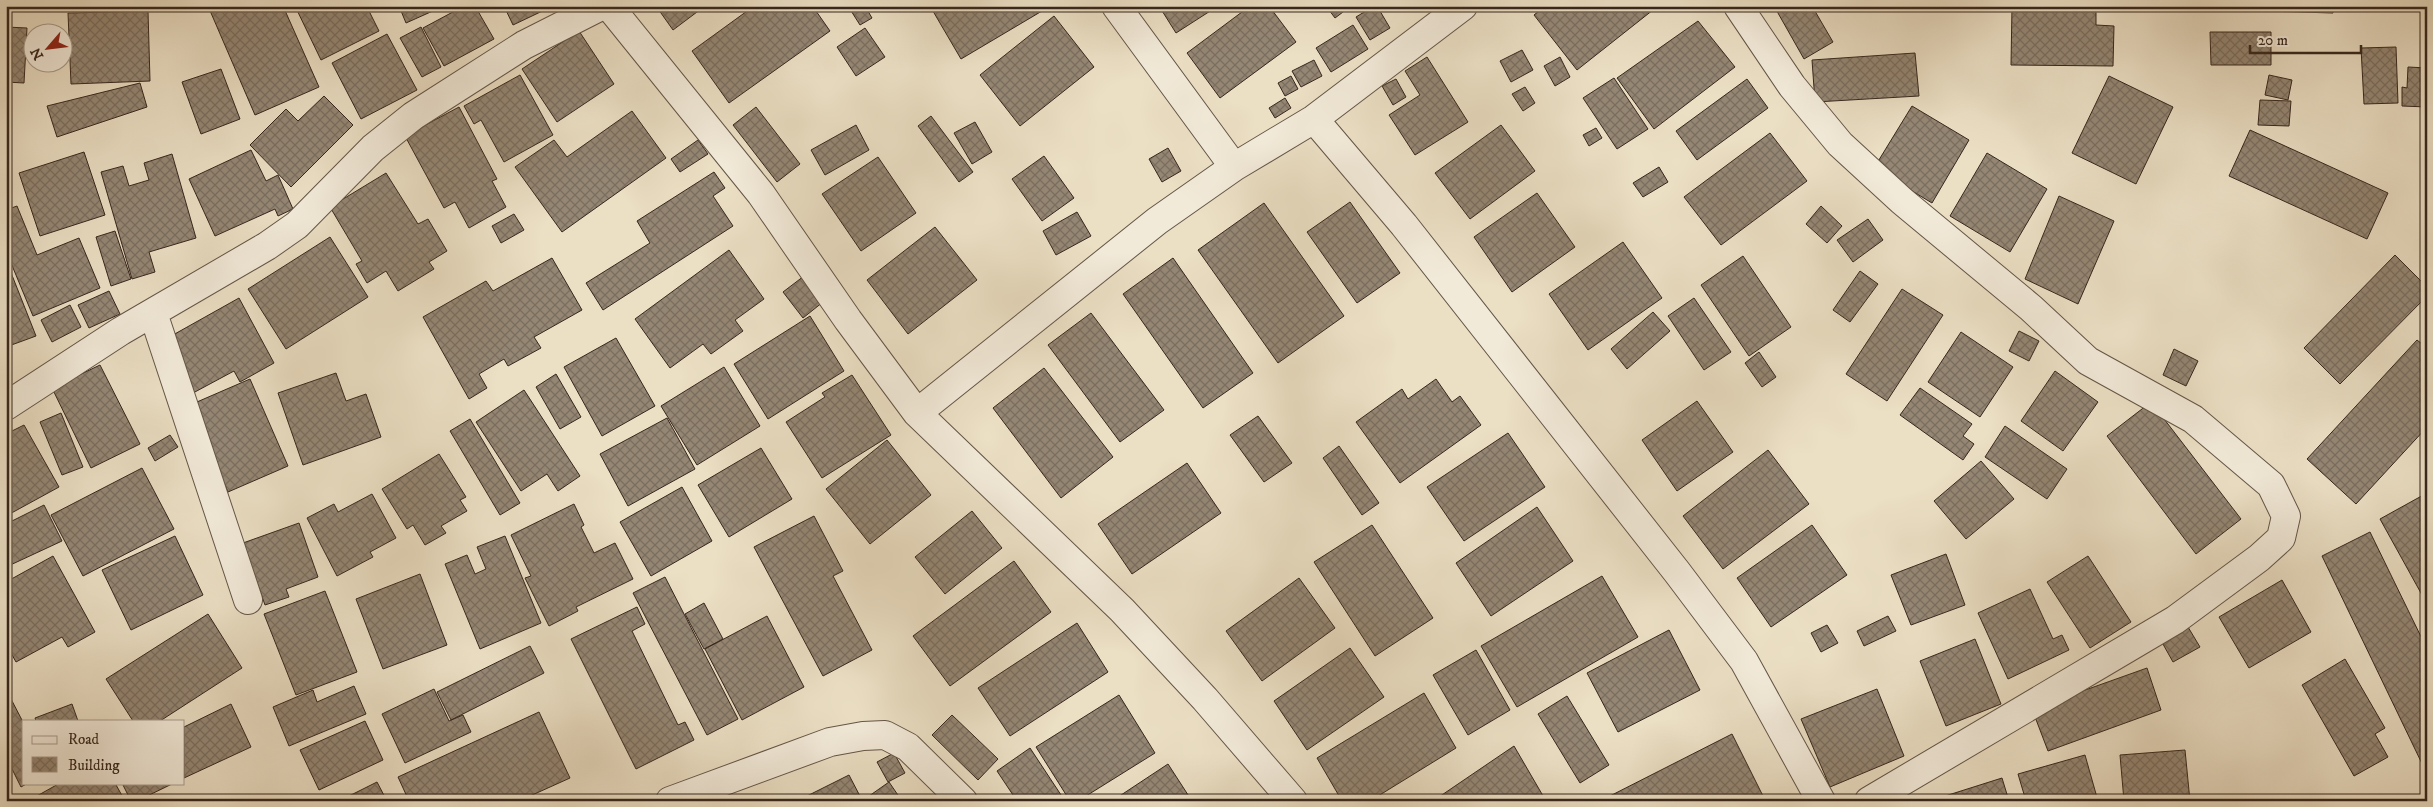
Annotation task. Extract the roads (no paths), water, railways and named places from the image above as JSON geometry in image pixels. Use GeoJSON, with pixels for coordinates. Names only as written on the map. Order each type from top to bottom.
{"type":"FeatureCollection","features":[{"type":"Feature","properties":{"kind":"street"},"geometry":{"type":"LineString","coordinates":[[6,406],[153,313],[267,246],[297,225],[373,148],[413,116],[524,45],[601,6]]}},
{"type":"Feature","properties":{"kind":"street"},"geometry":{"type":"LineString","coordinates":[[609,6],[761,194],[848,320],[917,413],[1122,610],[1205,699],[1293,801]]}},
{"type":"Feature","properties":{"kind":"street"},"geometry":{"type":"LineString","coordinates":[[1116,6],[1234,167]]}},
{"type":"Feature","properties":{"kind":"street"},"geometry":{"type":"LineString","coordinates":[[917,413],[1157,221],[1234,167],[1314,119],[1415,45],[1463,6]]}},
{"type":"Feature","properties":{"kind":"street"},"geometry":{"type":"LineString","coordinates":[[1738,6],[1792,86],[1840,144],[1902,201],[2031,308],[2088,361],[2193,419],[2270,485],[2286,516],[2281,538],[2259,558],[2175,620],[1869,801]]}},
{"type":"Feature","properties":{"kind":"street"},"geometry":{"type":"LineString","coordinates":[[1314,119],[1410,233],[1677,572],[1744,661],[1822,801]]}},
{"type":"Feature","properties":{"kind":"street"},"geometry":{"type":"LineString","coordinates":[[153,313],[248,600]]}},
{"type":"Feature","properties":{"kind":"street"},"geometry":{"type":"LineString","coordinates":[[670,801],[830,742],[863,736],[885,735],[908,747],[963,801]]}}]}
